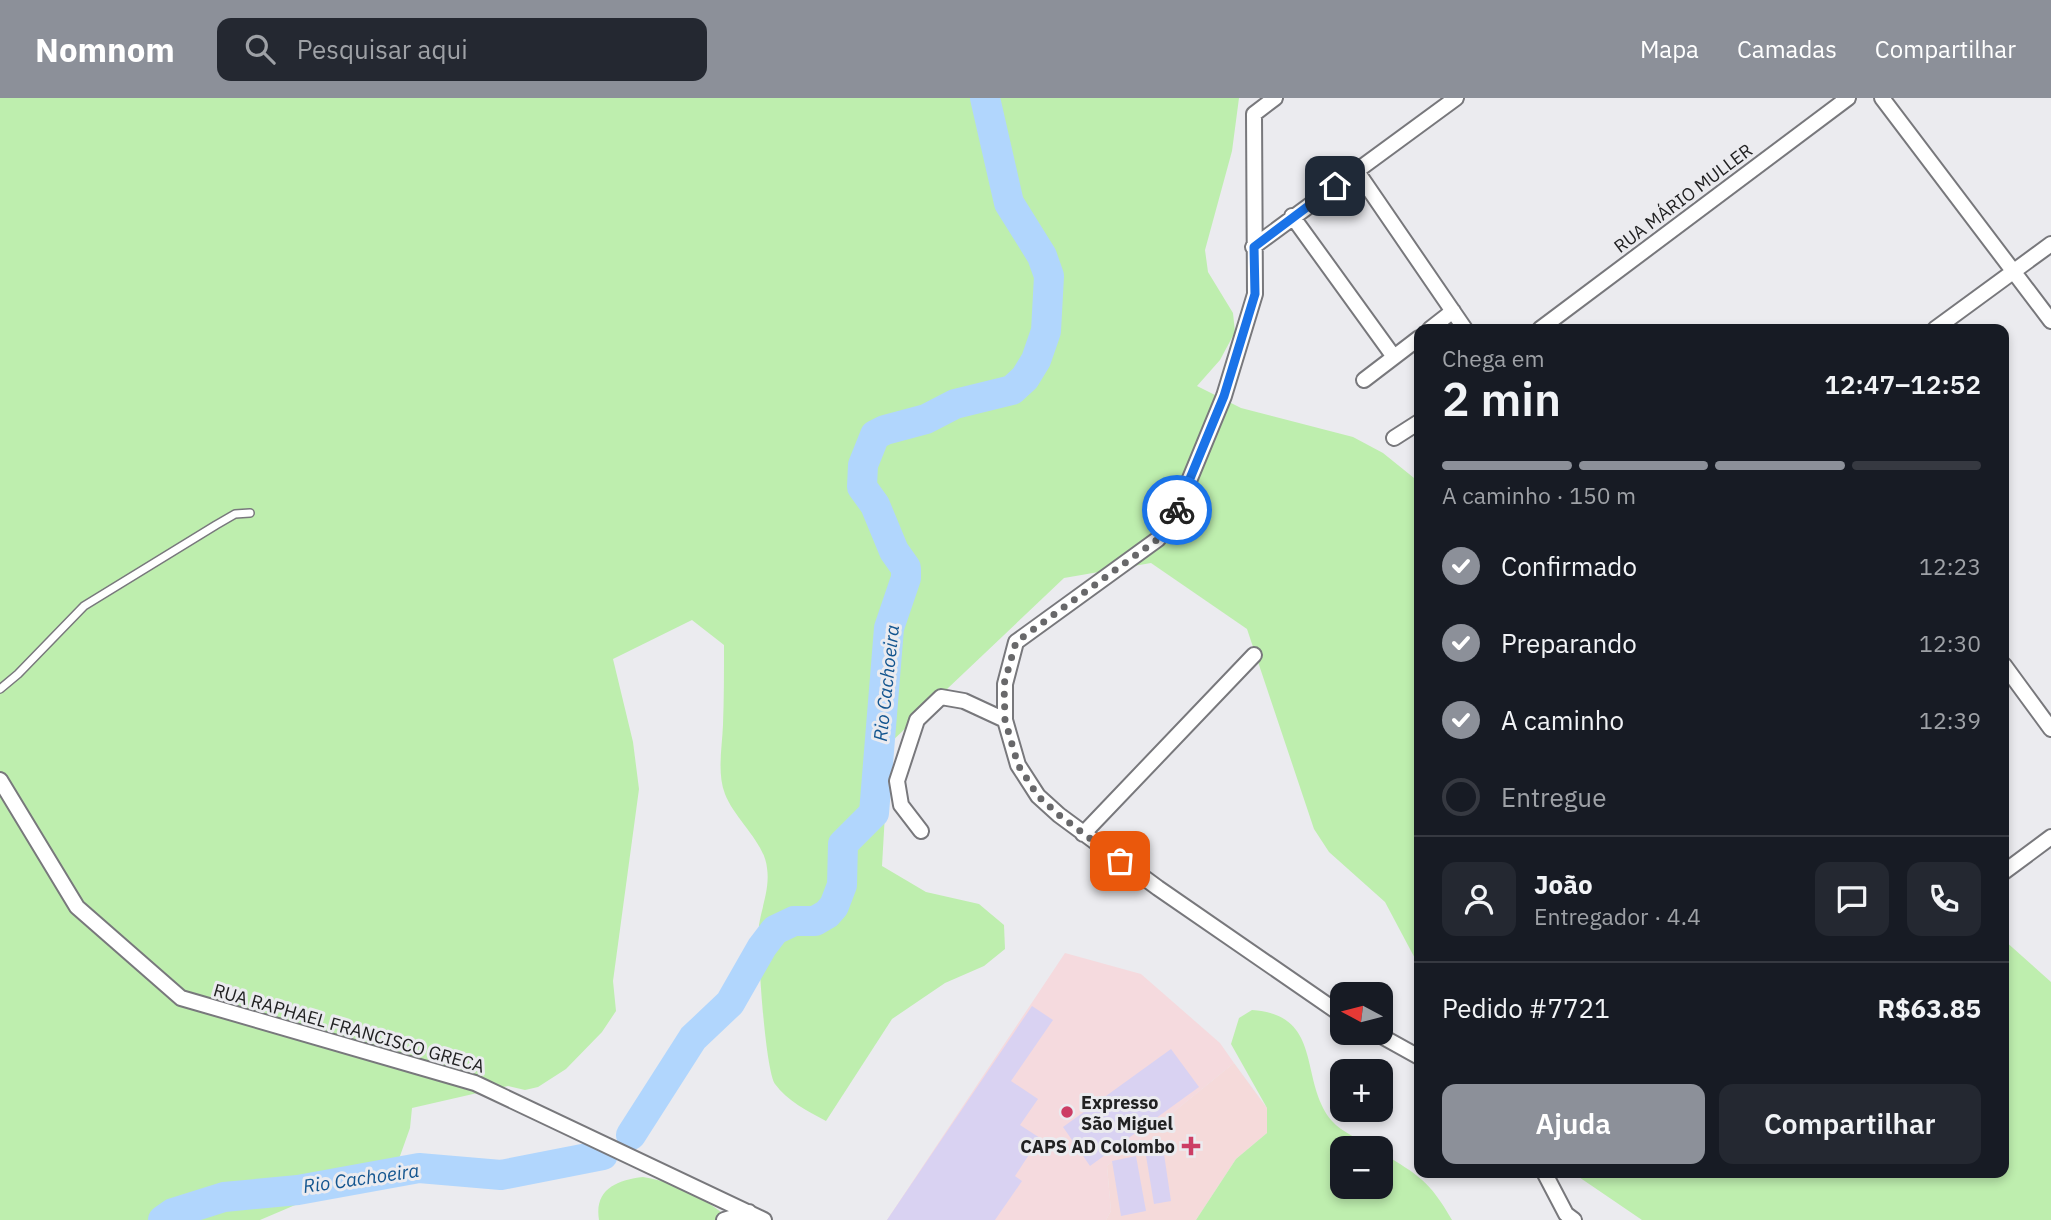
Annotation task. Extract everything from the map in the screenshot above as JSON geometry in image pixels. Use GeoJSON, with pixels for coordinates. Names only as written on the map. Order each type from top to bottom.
{"type":"FeatureCollection","features":[{"type":"Feature","properties":{"kind":"street"},"geometry":{"type":"LineString","coordinates":[[1275,98],[1254,114],[1255,294],[1224,396],[1177,510],[1158,539],[1016,642],[1004,684],[1005,720],[1018,765],[1038,796],[1083,834],[1330,1007]]}},
{"type":"Feature","properties":{"kind":"street"},"geometry":{"type":"LineString","coordinates":[[1254,247],[1292,216],[1456,98]]}},
{"type":"Feature","properties":{"kind":"street","name":"RUA MÁRIO MULLER"},"geometry":{"type":"LineString","coordinates":[[1547,324],[1849,98]]}},
{"type":"Feature","properties":{"kind":"street"},"geometry":{"type":"LineString","coordinates":[[1882,98],[2051,321]]}},
{"type":"Feature","properties":{"kind":"street"},"geometry":{"type":"LineString","coordinates":[[1356,170],[1462,324]]}},
{"type":"Feature","properties":{"kind":"street"},"geometry":{"type":"LineString","coordinates":[[1292,216],[1394,357]]}},
{"type":"Feature","properties":{"kind":"street"},"geometry":{"type":"LineString","coordinates":[[1942,324],[2051,244]]}},
{"type":"Feature","properties":{"kind":"street"},"geometry":{"type":"LineString","coordinates":[[1436,324],[1453,311]]}},
{"type":"Feature","properties":{"kind":"street"},"geometry":{"type":"LineString","coordinates":[[1364,380],[1414,342]]}},
{"type":"Feature","properties":{"kind":"street"},"geometry":{"type":"LineString","coordinates":[[1394,438],[1414,425]]}},
{"type":"Feature","properties":{"kind":"street"},"geometry":{"type":"LineString","coordinates":[[1083,834],[1254,655]]}},
{"type":"Feature","properties":{"kind":"street"},"geometry":{"type":"LineString","coordinates":[[2009,672],[2051,729]]}},
{"type":"Feature","properties":{"kind":"street"},"geometry":{"type":"LineString","coordinates":[[920,831],[901,804],[897,781],[917,720],[941,697],[964,701],[1005,720]]}},
{"type":"Feature","properties":{"kind":"street","name":"RUA RAPHAEL FRANCISCO GRECA"},"geometry":{"type":"LineString","coordinates":[[0,780],[77,907],[181,998],[475,1083],[764,1220]]}},
{"type":"Feature","properties":{"kind":"street"},"geometry":{"type":"LineString","coordinates":[[2009,868],[2051,837]]}},
{"type":"Feature","properties":{"kind":"street"},"geometry":{"type":"LineString","coordinates":[[1393,1043],[1414,1054]]}},
{"type":"Feature","properties":{"kind":"street"},"geometry":{"type":"LineString","coordinates":[[1547,1178],[1566,1214],[1574,1220]]}},
{"type":"Feature","properties":{"kind":"street"},"geometry":{"type":"LineString","coordinates":[[724,1220],[749,1212]]}},
{"type":"Feature","properties":{"kind":"lane"},"geometry":{"type":"LineString","coordinates":[[0,689],[84,606],[235,514],[250,513]]}},
{"type":"Feature","properties":{"kind":"shaded area","name":"Expresso São Miguel"},"geometry":{"type":"Polygon","coordinates":[[[1065,953],[1141,974],[1220,1043],[1234,1063],[1107,1166],[1111,1211],[1106,1220],[887,1220],[1065,953]]]}},
{"type":"Feature","properties":{"kind":"shaded area","name":"CAPS AD Colombo"},"geometry":{"type":"Polygon","coordinates":[[[1234,1063],[1267,1108],[1267,1133],[1236,1159],[1196,1220],[1106,1220],[1111,1211],[1107,1166],[1234,1063]]]}},
{"type":"Feature","properties":{"kind":"green space"},"geometry":{"type":"Polygon","coordinates":[[[0,98],[1239,98],[1232,151],[1205,250],[1208,272],[1233,313],[1235,332],[1220,360],[1197,386],[1241,408],[1353,437],[1383,453],[1414,478],[1414,957],[1385,902],[1329,852],[1314,829],[1247,629],[1151,563],[1064,578],[889,744],[882,866],[926,892],[979,904],[1004,925],[1005,949],[984,966],[945,983],[892,1019],[826,1121],[786,1096],[775,1084],[771,1074],[762,1007],[759,938],[767,868],[761,849],[729,803],[721,778],[724,645],[692,620],[613,659],[633,742],[639,789],[613,981],[616,1011],[602,1032],[566,1069],[538,1087],[525,1090],[508,1086],[412,1108],[410,1128],[400,1156],[392,1168],[374,1183],[344,1194],[307,1200],[260,1220],[0,1220],[0,98]]]}},
{"type":"Feature","properties":{"kind":"green space"},"geometry":{"type":"Polygon","coordinates":[[[2009,944],[2051,982],[2051,1220],[1642,1220],[1580,1178],[2009,1178],[2009,944]]]}},
{"type":"Feature","properties":{"kind":"green space"},"geometry":{"type":"Polygon","coordinates":[[[1252,1010],[1275,1015],[1291,1024],[1300,1037],[1307,1052],[1315,1087],[1330,1122],[1353,1136],[1330,1136],[1330,1199],[1393,1199],[1393,1160],[1429,1187],[1452,1220],[1196,1220],[1236,1159],[1267,1133],[1267,1108],[1231,1044],[1239,1018],[1252,1010]]]}},
{"type":"Feature","properties":{"kind":"green space"},"geometry":{"type":"Polygon","coordinates":[[[643,1177],[690,1192],[731,1220],[599,1220],[600,1201],[609,1188],[643,1177]]]}},
{"type":"Feature","properties":{"kind":"building"},"geometry":{"type":"Polygon","coordinates":[[[1032,1006],[1053,1020],[1011,1081],[1038,1099],[1020,1125],[1040,1138],[1015,1176],[1022,1181],[995,1220],[887,1220],[1032,1006]]]}},
{"type":"Feature","properties":{"kind":"building"},"geometry":{"type":"Polygon","coordinates":[[[1171,1049],[1199,1087],[1090,1166],[1063,1127],[1171,1049]]]}},
{"type":"Feature","properties":{"kind":"building"},"geometry":{"type":"Polygon","coordinates":[[[1164,1154],[1171,1201],[1154,1204],[1146,1156],[1164,1154]]]}},
{"type":"Feature","properties":{"kind":"building"},"geometry":{"type":"Polygon","coordinates":[[[1136,1156],[1146,1211],[1121,1216],[1112,1161],[1136,1156]]]}},
{"type":"Feature","properties":{"kind":"waterway","name":"Rio Cachoeira"},"geometry":{"type":"LineString","coordinates":[[631,1135],[693,1038],[730,1003],[762,947],[775,930],[794,921],[815,921],[834,906],[842,885],[843,844],[874,813],[889,628],[906,578],[906,568],[894,551],[875,505],[862,487],[863,465],[875,435],[926,419],[955,404],[1012,390],[1025,378],[1036,360],[1046,331],[1049,276],[1042,256],[1009,203],[985,98]]}},
{"type":"Feature","properties":{"kind":"waterway","name":"Rio Cachoeira"},"geometry":{"type":"LineString","coordinates":[[163,1220],[173,1213],[224,1197],[298,1190],[419,1168],[501,1175],[603,1155]]}},
{"type":"Feature","properties":{"kind":"way so far"},"geometry":{"type":"LineString","coordinates":[[1120,861],[1038,796],[1018,765],[1005,720],[1004,684],[1016,642],[1131,562],[1158,539],[1177,510]]}},
{"type":"Feature","properties":{"kind":"place","name":"Expresso São Miguel"},"geometry":{"type":"Point","coordinates":[1067,1112]}},
{"type":"Feature","properties":{"kind":"place","name":"CAPS AD Colombo"},"geometry":{"type":"Point","coordinates":[1191,1146]}},
{"type":"Feature","properties":{"kind":"route"},"geometry":{"type":"LineString","coordinates":[[1177,510],[1224,396],[1255,294],[1254,247],[1335,186]]}}]}
